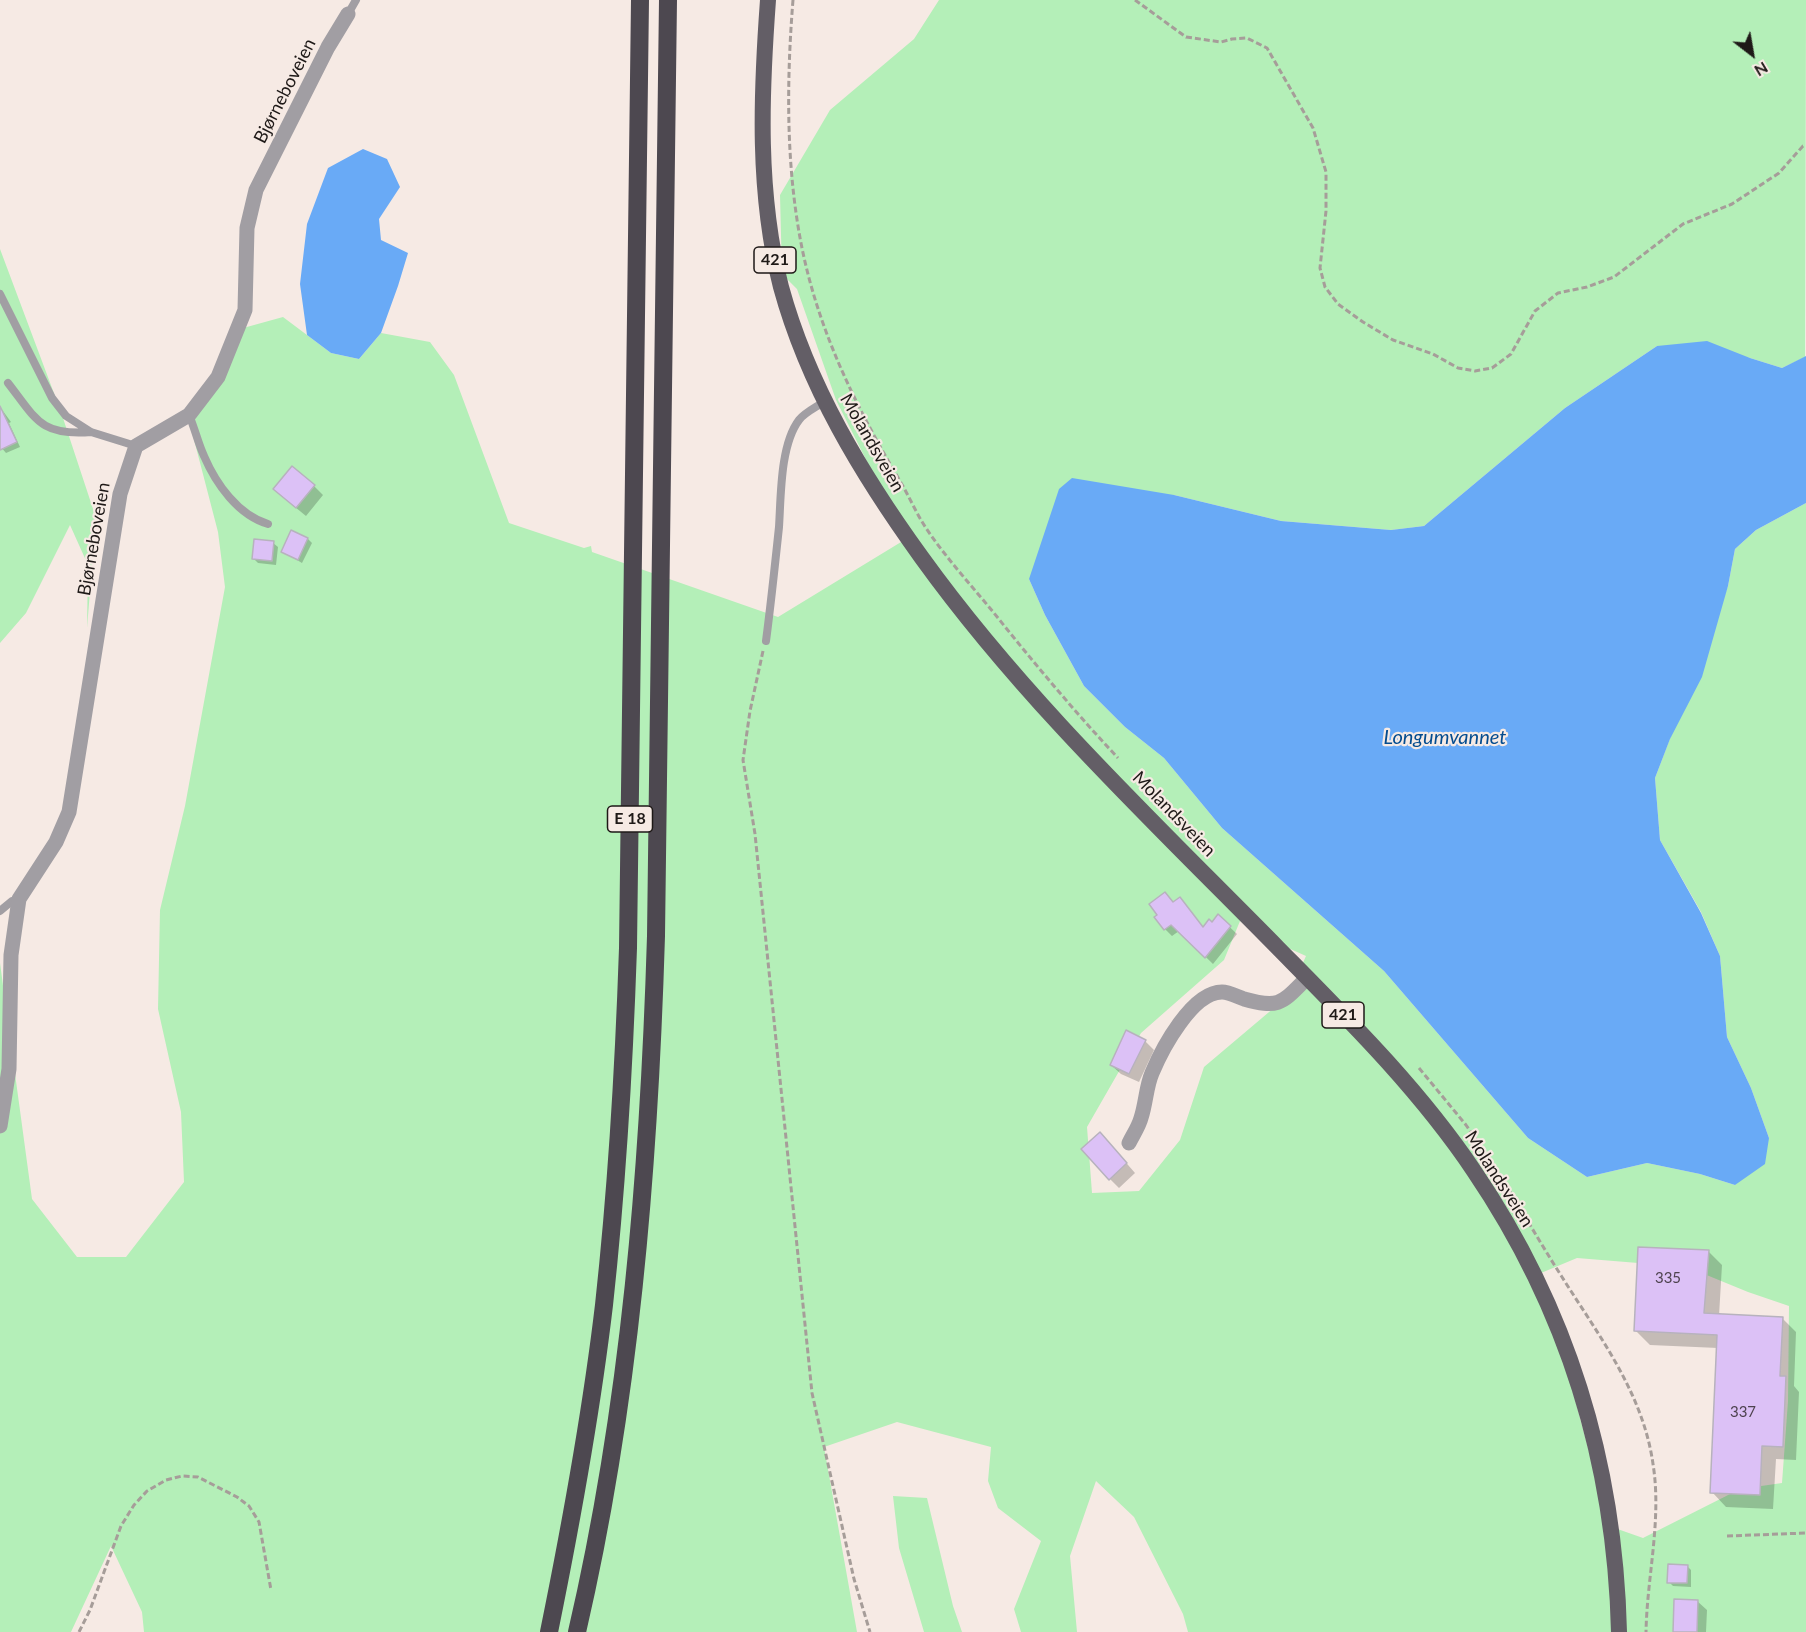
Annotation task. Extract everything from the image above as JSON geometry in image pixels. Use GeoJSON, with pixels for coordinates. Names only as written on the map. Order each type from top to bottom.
{"type":"FeatureCollection","features":[{"type":"Feature","properties":{"kind":"highway","name":"E 18"},"geometry":{"type":"LineString","coordinates":[[549,1632],[576,1495],[594,1377],[615,1196],[623,1085],[628,948],[640,0]]}},
{"type":"Feature","properties":{"kind":"highway","name":"E 18"},"geometry":{"type":"LineString","coordinates":[[578,1632],[612,1448],[628,1341],[646,1165],[656,936],[668,0]]}},
{"type":"Feature","properties":{"kind":"main road","name":"Molandsveien"},"geometry":{"type":"LineString","coordinates":[[768,0],[762,126],[764,178],[770,226],[779,277],[792,322],[807,362],[842,435],[880,499],[951,597],[992,648],[1110,777],[1308,978],[1404,1082],[1472,1168],[1519,1245],[1552,1312],[1581,1394],[1602,1468],[1617,1573],[1619,1632]]}},
{"type":"Feature","properties":{"kind":"street","name":"Bjørneboveien"},"geometry":{"type":"LineString","coordinates":[[0,1126],[9,1069],[11,955],[19,899],[56,842],[69,813],[120,494],[136,446],[189,415],[218,377],[245,310],[247,228],[256,190],[328,47],[352,7]]}},
{"type":"Feature","properties":{"kind":"street"},"geometry":{"type":"LineString","coordinates":[[1129,1143],[1141,1119],[1151,1076],[1161,1052],[1183,1019],[1197,1003],[1222,992],[1274,1005],[1285,999],[1308,978]]}},
{"type":"Feature","properties":{"kind":"lane"},"geometry":{"type":"LineString","coordinates":[[0,294],[52,398],[66,416],[91,432],[136,446]]}},
{"type":"Feature","properties":{"kind":"lane"},"geometry":{"type":"LineString","coordinates":[[8,382],[37,422],[70,434],[91,432]]}},
{"type":"Feature","properties":{"kind":"lane"},"geometry":{"type":"LineString","coordinates":[[766,641],[786,453],[800,419],[825,401]]}},
{"type":"Feature","properties":{"kind":"lane"},"geometry":{"type":"LineString","coordinates":[[189,415],[204,456],[223,491],[245,512],[258,521],[268,524]]}},
{"type":"Feature","properties":{"kind":"lane"},"geometry":{"type":"LineString","coordinates":[[0,911],[19,899]]}},
{"type":"Feature","properties":{"kind":"path"},"geometry":{"type":"LineString","coordinates":[[793,0],[788,109],[790,168],[798,227],[811,285],[829,344],[848,387],[905,489]]}},
{"type":"Feature","properties":{"kind":"path"},"geometry":{"type":"LineString","coordinates":[[1136,0],[1186,38],[1221,42],[1247,38],[1267,48],[1313,128],[1326,172],[1326,211],[1320,268],[1325,287],[1338,304],[1373,328],[1393,340],[1433,354],[1458,368],[1475,371],[1492,368],[1511,354],[1535,311],[1558,293],[1587,287],[1614,277],[1683,224],[1732,204],[1779,173],[1806,145]]}},
{"type":"Feature","properties":{"kind":"path"},"geometry":{"type":"LineString","coordinates":[[766,641],[750,711],[743,760],[755,834],[812,1393],[854,1579],[870,1632]]}},
{"type":"Feature","properties":{"kind":"path"},"geometry":{"type":"LineString","coordinates":[[79,1632],[90,1610],[121,1526],[134,1505],[147,1491],[166,1480],[182,1476],[198,1477],[237,1497],[249,1506],[259,1522],[271,1590]]}},
{"type":"Feature","properties":{"kind":"path"},"geometry":{"type":"LineString","coordinates":[[1727,1536],[1806,1533]]}},
{"type":"Feature","properties":{"kind":"green space"},"geometry":{"type":"Polygon","coordinates":[[[939,0],[1806,0],[1805,357],[1782,368],[1750,358],[1657,346],[1565,408],[1424,526],[1391,530],[1281,521],[1174,495],[1029,579],[1045,615],[1084,686],[1125,727],[1164,758],[1222,828],[1384,971],[1528,1138],[1587,1177],[1647,1163],[1700,1174],[1735,1185],[1769,1138],[1751,1088],[1727,1037],[1720,956],[1701,912],[1660,840],[1655,778],[1728,586],[1735,549],[1756,530],[1806,503],[1806,1632],[1188,1632],[1183,1614],[1134,1517],[1096,1481],[1070,1556],[1077,1632],[1021,1632],[1014,1609],[1041,1541],[998,1508],[988,1481],[991,1447],[897,1422],[824,1447],[857,1632],[144,1632],[142,1612],[111,1546],[71,1632],[0,1632],[0,963],[32,1199],[77,1257],[126,1257],[184,1182],[181,1112],[158,1009],[160,910],[185,806],[225,587],[218,532],[191,428],[236,330],[283,317],[331,353],[359,359],[381,333],[430,342],[454,375],[509,523],[584,548],[591,546],[592,552],[778,617],[906,539],[836,400],[797,289],[782,274],[780,195],[830,110],[914,39],[939,0]],[[1240,921],[1224,960],[1141,1033],[1087,1127],[1092,1193],[1139,1191],[1180,1140],[1204,1067],[1288,996],[1306,956],[1257,934],[1240,921]],[[1577,1258],[1541,1273],[1609,1526],[1643,1538],[1740,1489],[1782,1483],[1788,1401],[1789,1306],[1687,1267],[1577,1258]]]}},
{"type":"Feature","properties":{"kind":"green space"},"geometry":{"type":"Polygon","coordinates":[[[0,249],[61,412],[96,518],[87,628],[88,565],[70,525],[26,613],[0,643],[0,249]]]}},
{"type":"Feature","properties":{"kind":"green space"},"geometry":{"type":"Polygon","coordinates":[[[893,1496],[927,1498],[953,1606],[962,1632],[924,1632],[899,1548],[893,1496]]]}},
{"type":"Feature","properties":{"kind":"water"},"geometry":{"type":"Polygon","coordinates":[[[363,149],[387,159],[400,187],[379,219],[381,240],[408,253],[381,333],[359,359],[331,353],[307,335],[300,284],[307,224],[328,168],[363,149]]]}},
{"type":"Feature","properties":{"kind":"water","name":"Longumvannet"},"geometry":{"type":"Polygon","coordinates":[[[1707,341],[1782,368],[1806,356],[1806,503],[1756,530],[1735,549],[1728,586],[1702,677],[1670,739],[1655,778],[1660,840],[1701,913],[1720,956],[1727,1037],[1751,1088],[1769,1138],[1765,1164],[1735,1185],[1700,1174],[1647,1163],[1587,1177],[1528,1138],[1384,971],[1222,828],[1164,758],[1125,727],[1084,686],[1045,615],[1029,579],[1059,489],[1072,478],[1174,495],[1281,521],[1391,530],[1424,526],[1565,408],[1657,346],[1707,341]]]}},
{"type":"Feature","properties":{"kind":"building"},"geometry":{"type":"Polygon","coordinates":[[[0,406],[17,442],[0,450],[0,406]]]}},
{"type":"Feature","properties":{"kind":"building"},"geometry":{"type":"Polygon","coordinates":[[[292,466],[315,485],[296,508],[273,489],[292,466]]]}},
{"type":"Feature","properties":{"kind":"building"},"geometry":{"type":"Polygon","coordinates":[[[291,530],[308,538],[298,560],[281,552],[291,530]]]}},
{"type":"Feature","properties":{"kind":"building"},"geometry":{"type":"Polygon","coordinates":[[[254,539],[274,541],[272,561],[252,559],[254,539]]]}},
{"type":"Feature","properties":{"kind":"building"},"geometry":{"type":"Polygon","coordinates":[[[1165,892],[1173,902],[1180,897],[1203,927],[1209,919],[1212,922],[1218,914],[1231,926],[1205,958],[1171,925],[1164,930],[1154,917],[1157,915],[1149,904],[1165,892]]]}},
{"type":"Feature","properties":{"kind":"building"},"geometry":{"type":"Polygon","coordinates":[[[1126,1030],[1146,1040],[1129,1074],[1110,1065],[1126,1030]]]}},
{"type":"Feature","properties":{"kind":"building"},"geometry":{"type":"Polygon","coordinates":[[[1100,1132],[1127,1163],[1109,1180],[1081,1149],[1100,1132]]]}},
{"type":"Feature","properties":{"kind":"building"},"geometry":{"type":"Polygon","coordinates":[[[1638,1247],[1709,1250],[1704,1313],[1783,1317],[1780,1376],[1786,1376],[1783,1447],[1762,1446],[1760,1495],[1710,1493],[1717,1335],[1634,1331],[1638,1247]]]}},
{"type":"Feature","properties":{"kind":"building"},"geometry":{"type":"Polygon","coordinates":[[[1668,1564],[1688,1565],[1687,1583],[1667,1583],[1668,1564]]]}},
{"type":"Feature","properties":{"kind":"building"},"geometry":{"type":"Polygon","coordinates":[[[1674,1599],[1698,1600],[1697,1632],[1673,1632],[1674,1599]]]}}]}
